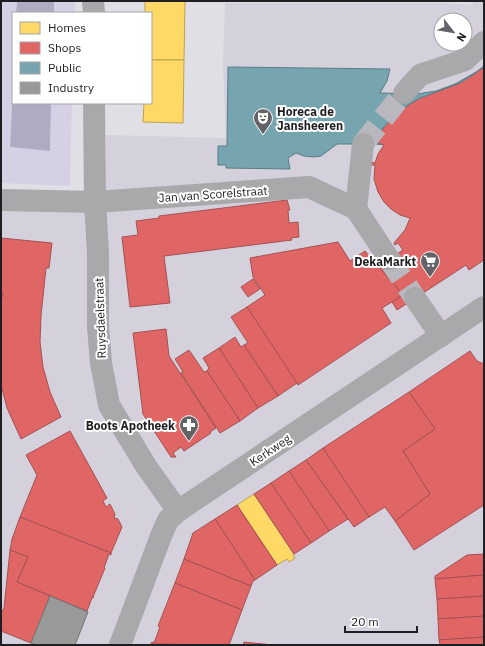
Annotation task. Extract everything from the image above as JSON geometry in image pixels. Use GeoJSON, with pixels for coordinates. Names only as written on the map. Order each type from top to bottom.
{"type":"FeatureCollection","features":[{"type":"Feature","properties":{"kind":"street"},"geometry":{"type":"LineString","coordinates":[[93,1],[94,12]]}},
{"type":"Feature","properties":{"kind":"street"},"geometry":{"type":"LineString","coordinates":[[404,93],[420,75],[465,60],[484,42]]}},
{"type":"Feature","properties":{"kind":"street","name":"Ruysdaelstraat"},"geometry":{"type":"LineString","coordinates":[[94,104],[95,202],[98,253],[98,327],[101,363],[109,405],[146,466],[178,511]]}},
{"type":"Feature","properties":{"kind":"street"},"geometry":{"type":"LineString","coordinates":[[363,144],[356,209],[389,259]]}},
{"type":"Feature","properties":{"kind":"street","name":"Jan van Scorelstraat"},"geometry":{"type":"LineString","coordinates":[[1,200],[95,202],[309,188],[356,209]]}},
{"type":"Feature","properties":{"kind":"street"},"geometry":{"type":"LineString","coordinates":[[415,298],[441,336]]}},
{"type":"Feature","properties":{"kind":"street","name":"Kerkweg"},"geometry":{"type":"LineString","coordinates":[[120,645],[168,520],[178,511],[484,307]]}},
{"type":"Feature","properties":{"kind":"shaded area"},"geometry":{"type":"Polygon","coordinates":[[[1,1],[17,1],[16,12],[12,12],[12,104],[10,147],[50,151],[51,104],[72,104],[70,186],[1,183],[1,1]]]}},
{"type":"Feature","properties":{"kind":"shaded area"},"geometry":{"type":"Polygon","coordinates":[[[17,1],[54,1],[54,12],[16,12],[17,1]]]}},
{"type":"Feature","properties":{"kind":"shaded area"},"geometry":{"type":"Polygon","coordinates":[[[54,1],[75,1],[75,12],[54,12],[54,1]]]}},
{"type":"Feature","properties":{"kind":"shaded area"},"geometry":{"type":"Polygon","coordinates":[[[474,1],[484,1],[484,645],[1,645],[1,200],[95,202],[106,158],[106,135],[226,138],[223,64],[225,3],[448,3],[472,5],[474,1]]]}},
{"type":"Feature","properties":{"kind":"shaded area"},"geometry":{"type":"Polygon","coordinates":[[[12,104],[51,104],[50,151],[10,147],[12,104]]]}},
{"type":"Feature","properties":{"kind":"building: Homes"},"geometry":{"type":"Polygon","coordinates":[[[145,1],[185,1],[184,60],[152,60],[152,12],[145,12],[145,1]]]}},
{"type":"Feature","properties":{"kind":"building: Homes"},"geometry":{"type":"Polygon","coordinates":[[[152,60],[184,60],[183,123],[143,122],[144,104],[152,104],[152,60]]]}},
{"type":"Feature","properties":{"kind":"building: Homes"},"geometry":{"type":"Polygon","coordinates":[[[254,494],[294,554],[293,555],[295,558],[289,562],[287,559],[277,565],[237,505],[254,494]]]}},
{"type":"Feature","properties":{"kind":"building: Shops"},"geometry":{"type":"Polygon","coordinates":[[[484,67],[484,260],[469,270],[466,265],[397,310],[392,302],[403,295],[378,266],[403,250],[398,243],[395,245],[394,243],[405,230],[410,218],[400,215],[391,209],[384,202],[378,192],[374,179],[375,165],[371,165],[371,162],[375,163],[378,154],[384,145],[371,143],[371,140],[375,140],[395,115],[408,105],[420,98],[460,83],[484,67]]]}},
{"type":"Feature","properties":{"kind":"building: Shops"},"geometry":{"type":"Polygon","coordinates":[[[287,200],[290,210],[288,210],[289,223],[298,222],[299,237],[291,238],[292,240],[164,256],[170,303],[130,307],[122,237],[138,235],[136,221],[159,218],[159,216],[287,200]]]}},
{"type":"Feature","properties":{"kind":"building: Shops"},"geometry":{"type":"Polygon","coordinates":[[[1,238],[52,243],[49,268],[46,268],[40,342],[43,367],[50,392],[61,417],[21,439],[7,408],[1,385],[1,298],[3,293],[1,293],[1,238]]]}},
{"type":"Feature","properties":{"kind":"building: Shops"},"geometry":{"type":"Polygon","coordinates":[[[338,242],[350,261],[365,251],[403,295],[382,308],[391,323],[298,385],[247,307],[265,295],[253,277],[250,258],[338,242]]]}},
{"type":"Feature","properties":{"kind":"building: Shops"},"geometry":{"type":"Polygon","coordinates":[[[253,279],[260,289],[248,297],[241,287],[253,279]]]}},
{"type":"Feature","properties":{"kind":"building: Shops"},"geometry":{"type":"Polygon","coordinates":[[[247,307],[297,383],[278,396],[244,345],[248,343],[231,317],[247,307]]]}},
{"type":"Feature","properties":{"kind":"building: Shops"},"geometry":{"type":"Polygon","coordinates":[[[166,329],[169,356],[216,428],[184,451],[181,447],[173,453],[176,457],[171,457],[143,414],[133,333],[166,329]]]}},
{"type":"Feature","properties":{"kind":"building: Shops"},"geometry":{"type":"Polygon","coordinates":[[[235,337],[241,347],[244,345],[278,396],[258,408],[219,348],[235,337]]]}},
{"type":"Feature","properties":{"kind":"building: Shops"},"geometry":{"type":"Polygon","coordinates":[[[219,348],[258,408],[240,421],[207,371],[209,368],[203,358],[219,348]]]}},
{"type":"Feature","properties":{"kind":"building: Shops"},"geometry":{"type":"Polygon","coordinates":[[[189,350],[204,372],[207,371],[240,421],[220,433],[181,373],[183,372],[175,359],[189,350]]]}},
{"type":"Feature","properties":{"kind":"building: Shops"},"geometry":{"type":"Polygon","coordinates":[[[470,351],[477,361],[484,364],[484,505],[414,550],[395,521],[430,494],[403,451],[435,429],[409,392],[470,351]]]}},
{"type":"Feature","properties":{"kind":"building: Shops"},"geometry":{"type":"Polygon","coordinates":[[[409,392],[435,429],[403,451],[430,494],[395,521],[385,507],[369,517],[323,448],[409,392]]]}},
{"type":"Feature","properties":{"kind":"building: Shops"},"geometry":{"type":"Polygon","coordinates":[[[70,431],[107,498],[103,501],[106,507],[110,504],[115,514],[114,518],[118,519],[122,527],[111,553],[20,517],[37,475],[26,455],[70,431]]]}},
{"type":"Feature","properties":{"kind":"building: Shops"},"geometry":{"type":"Polygon","coordinates":[[[323,448],[369,517],[354,527],[306,460],[323,448]]]}},
{"type":"Feature","properties":{"kind":"building: Shops"},"geometry":{"type":"Polygon","coordinates":[[[306,460],[348,519],[329,531],[289,471],[306,460]]]}},
{"type":"Feature","properties":{"kind":"building: Shops"},"geometry":{"type":"Polygon","coordinates":[[[289,471],[329,531],[311,543],[271,483],[289,471]]]}},
{"type":"Feature","properties":{"kind":"building: Shops"},"geometry":{"type":"Polygon","coordinates":[[[271,483],[311,543],[294,554],[254,494],[271,483]]]}},
{"type":"Feature","properties":{"kind":"building: Shops"},"geometry":{"type":"Polygon","coordinates":[[[237,505],[277,565],[255,580],[215,519],[237,505]]]}},
{"type":"Feature","properties":{"kind":"building: Shops"},"geometry":{"type":"Polygon","coordinates":[[[20,517],[111,553],[111,555],[109,554],[94,597],[92,598],[87,611],[17,582],[28,557],[10,550],[12,539],[20,517]]]}},
{"type":"Feature","properties":{"kind":"building: Shops"},"geometry":{"type":"Polygon","coordinates":[[[215,519],[255,580],[251,586],[184,559],[193,533],[215,519]]]}},
{"type":"Feature","properties":{"kind":"building: Shops"},"geometry":{"type":"Polygon","coordinates":[[[10,550],[28,557],[17,582],[50,596],[31,643],[1,631],[1,614],[4,608],[10,550]]]}},
{"type":"Feature","properties":{"kind":"building: Shops"},"geometry":{"type":"Polygon","coordinates":[[[484,554],[484,575],[435,579],[435,576],[467,555],[484,554]]]}},
{"type":"Feature","properties":{"kind":"building: Shops"},"geometry":{"type":"Polygon","coordinates":[[[184,559],[251,586],[242,610],[175,583],[184,559]]]}},
{"type":"Feature","properties":{"kind":"building: Shops"},"geometry":{"type":"Polygon","coordinates":[[[484,575],[484,596],[437,599],[435,579],[484,575]]]}},
{"type":"Feature","properties":{"kind":"building: Shops"},"geometry":{"type":"Polygon","coordinates":[[[175,583],[242,610],[229,645],[151,644],[152,642],[154,643],[160,627],[158,626],[175,583]]]}},
{"type":"Feature","properties":{"kind":"building: Shops"},"geometry":{"type":"Polygon","coordinates":[[[484,596],[484,616],[438,619],[437,599],[484,596]]]}},
{"type":"Feature","properties":{"kind":"building: Shops"},"geometry":{"type":"Polygon","coordinates":[[[484,616],[484,637],[439,640],[438,619],[484,616]]]}},
{"type":"Feature","properties":{"kind":"building: Shops"},"geometry":{"type":"Polygon","coordinates":[[[484,637],[484,645],[440,645],[439,640],[484,637]]]}},
{"type":"Feature","properties":{"kind":"building: Shops"},"geometry":{"type":"Polygon","coordinates":[[[244,642],[273,645],[243,645],[244,642]]]}},
{"type":"Feature","properties":{"kind":"building: Public"},"geometry":{"type":"Polygon","coordinates":[[[484,66],[460,83],[420,98],[408,105],[395,115],[375,140],[371,140],[371,143],[382,144],[337,144],[321,156],[313,157],[296,153],[288,158],[290,169],[226,168],[226,165],[218,165],[218,146],[227,146],[228,67],[390,69],[387,81],[380,93],[417,94],[436,91],[455,84],[484,66]]]}},
{"type":"Feature","properties":{"kind":"building: Industry"},"geometry":{"type":"Polygon","coordinates":[[[50,596],[88,612],[75,645],[36,645],[31,643],[50,596]]]}},
{"type":"Feature","properties":{"kind":"tunnel"},"geometry":{"type":"LineString","coordinates":[[363,144],[404,93]]}},
{"type":"Feature","properties":{"kind":"tunnel"},"geometry":{"type":"LineString","coordinates":[[389,259],[415,298]]}},
{"type":"Feature","properties":{"kind":"place","name":"Horeca de Jansheeren"},"geometry":{"type":"Point","coordinates":[263,135]}},
{"type":"Feature","properties":{"kind":"place","name":"DekaMarkt"},"geometry":{"type":"Point","coordinates":[430,278]}},
{"type":"Feature","properties":{"kind":"place","name":"Boots Apotheek"},"geometry":{"type":"Point","coordinates":[189,442]}}]}
